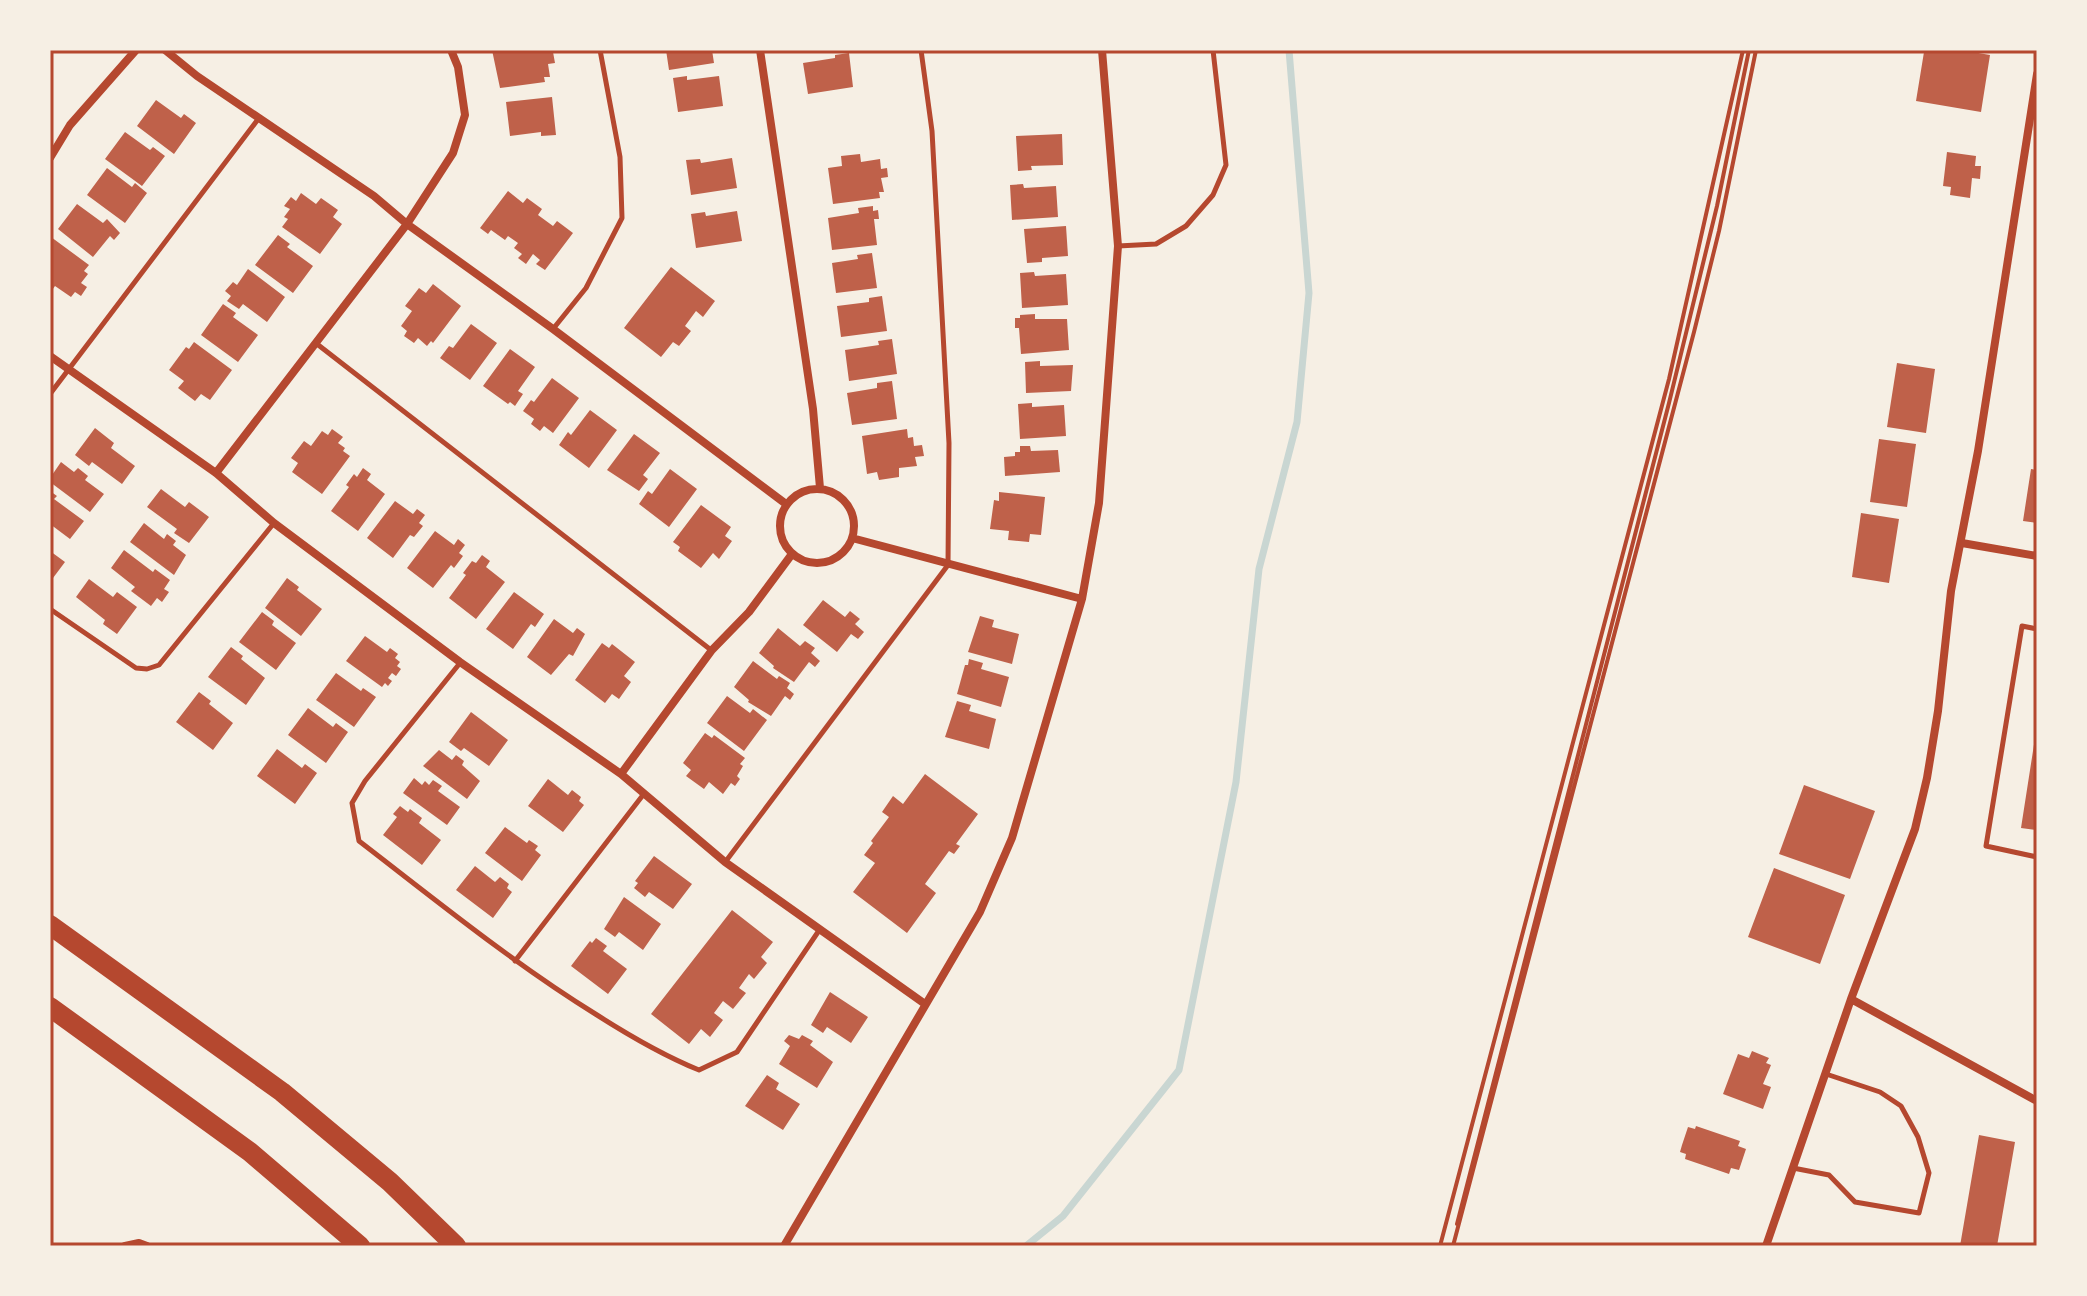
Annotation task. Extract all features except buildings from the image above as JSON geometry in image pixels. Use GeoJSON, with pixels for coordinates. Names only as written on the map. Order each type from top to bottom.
{"type":"FeatureCollection","features":[{"type":"Feature","properties":{"kind":"highway"},"geometry":{"type":"LineString","coordinates":[[50,925],[304,1109],[390,1182],[456,1246]]}},
{"type":"Feature","properties":{"kind":"highway"},"geometry":{"type":"LineString","coordinates":[[50,1007],[250,1152],[360,1246]]}},
{"type":"Feature","properties":{"kind":"street"},"geometry":{"type":"LineString","coordinates":[[50,158],[70,125],[136,50]]}},
{"type":"Feature","properties":{"kind":"street"},"geometry":{"type":"LineString","coordinates":[[165,50],[197,76],[374,196],[407,224],[786,504]]}},
{"type":"Feature","properties":{"kind":"street"},"geometry":{"type":"LineString","coordinates":[[216,473],[407,224],[453,153],[465,115],[458,67],[451,50]]}},
{"type":"Feature","properties":{"kind":"street"},"geometry":{"type":"LineString","coordinates":[[760,50],[813,409],[820,488]]}},
{"type":"Feature","properties":{"kind":"street"},"geometry":{"type":"LineString","coordinates":[[784,1246],[980,912],[1012,838],[1082,599],[1099,503],[1118,246],[1102,50]]}},
{"type":"Feature","properties":{"kind":"street"},"geometry":{"type":"LineString","coordinates":[[1766,1246],[1851,999],[1915,829],[1932,751],[1951,591],[1962,543],[2037,74]]}},
{"type":"Feature","properties":{"kind":"street"},"geometry":{"type":"LineString","coordinates":[[50,356],[216,473],[274,523],[460,662],[621,774],[725,862],[925,1004]]}},
{"type":"Feature","properties":{"kind":"street"},"geometry":{"type":"LineString","coordinates":[[820,488],[837,496],[851,510],[854,526],[852,538],[844,551],[832,559],[817,563],[804,561],[792,554],[780,533],[786,504],[801,492],[820,488]]}},
{"type":"Feature","properties":{"kind":"street"},"geometry":{"type":"LineString","coordinates":[[852,538],[1082,599]]}},
{"type":"Feature","properties":{"kind":"street"},"geometry":{"type":"LineString","coordinates":[[1962,543],[2037,556]]}},
{"type":"Feature","properties":{"kind":"street"},"geometry":{"type":"LineString","coordinates":[[621,774],[712,650],[749,612],[792,554]]}},
{"type":"Feature","properties":{"kind":"street"},"geometry":{"type":"LineString","coordinates":[[1851,999],[2037,1101]]}},
{"type":"Feature","properties":{"kind":"street"},"geometry":{"type":"LineString","coordinates":[[125,1246],[139,1243],[147,1246]]}},
{"type":"Feature","properties":{"kind":"lane"},"geometry":{"type":"LineString","coordinates":[[553,329],[586,288],[622,218],[620,157],[600,50]]}},
{"type":"Feature","properties":{"kind":"lane"},"geometry":{"type":"LineString","coordinates":[[725,862],[948,565],[948,428],[932,131],[921,50]]}},
{"type":"Feature","properties":{"kind":"lane"},"geometry":{"type":"LineString","coordinates":[[1118,246],[1156,244],[1186,226],[1213,195],[1226,165],[1213,50]]}},
{"type":"Feature","properties":{"kind":"lane"},"geometry":{"type":"LineString","coordinates":[[50,394],[259,118]]}},
{"type":"Feature","properties":{"kind":"lane"},"geometry":{"type":"LineString","coordinates":[[317,344],[712,650]]}},
{"type":"Feature","properties":{"kind":"lane"},"geometry":{"type":"LineString","coordinates":[[50,609],[136,668],[147,669],[159,665],[274,523]]}},
{"type":"Feature","properties":{"kind":"lane"},"geometry":{"type":"LineString","coordinates":[[2037,629],[2022,626],[1986,846],[2037,857]]}},
{"type":"Feature","properties":{"kind":"lane"},"geometry":{"type":"LineString","coordinates":[[460,662],[365,781],[352,803],[359,841],[546,984],[661,1055],[699,1070],[737,1052],[820,929]]}},
{"type":"Feature","properties":{"kind":"lane"},"geometry":{"type":"LineString","coordinates":[[515,961],[643,795]]}},
{"type":"Feature","properties":{"kind":"lane"},"geometry":{"type":"LineString","coordinates":[[1793,1168],[1829,1175],[1855,1202],[1919,1213],[1929,1173],[1918,1137],[1901,1106],[1880,1092],[1825,1074]]}},
{"type":"Feature","properties":{"kind":"path"},"geometry":{"type":"LineString","coordinates":[[1440,1246],[1669,379],[1746,50]]}},
{"type":"Feature","properties":{"kind":"path"},"geometry":{"type":"LineString","coordinates":[[1452,1246],[1669,403],[1717,206],[1746,50]]}},
{"type":"Feature","properties":{"kind":"path"},"geometry":{"type":"LineString","coordinates":[[1452,1246],[1694,332],[1719,231],[1756,50]]}},
{"type":"Feature","properties":{"kind":"waterway"},"geometry":{"type":"LineString","coordinates":[[1026,1246],[1063,1216],[1179,1070],[1236,782],[1259,569],[1297,422],[1309,293],[1289,50]]}}]}
